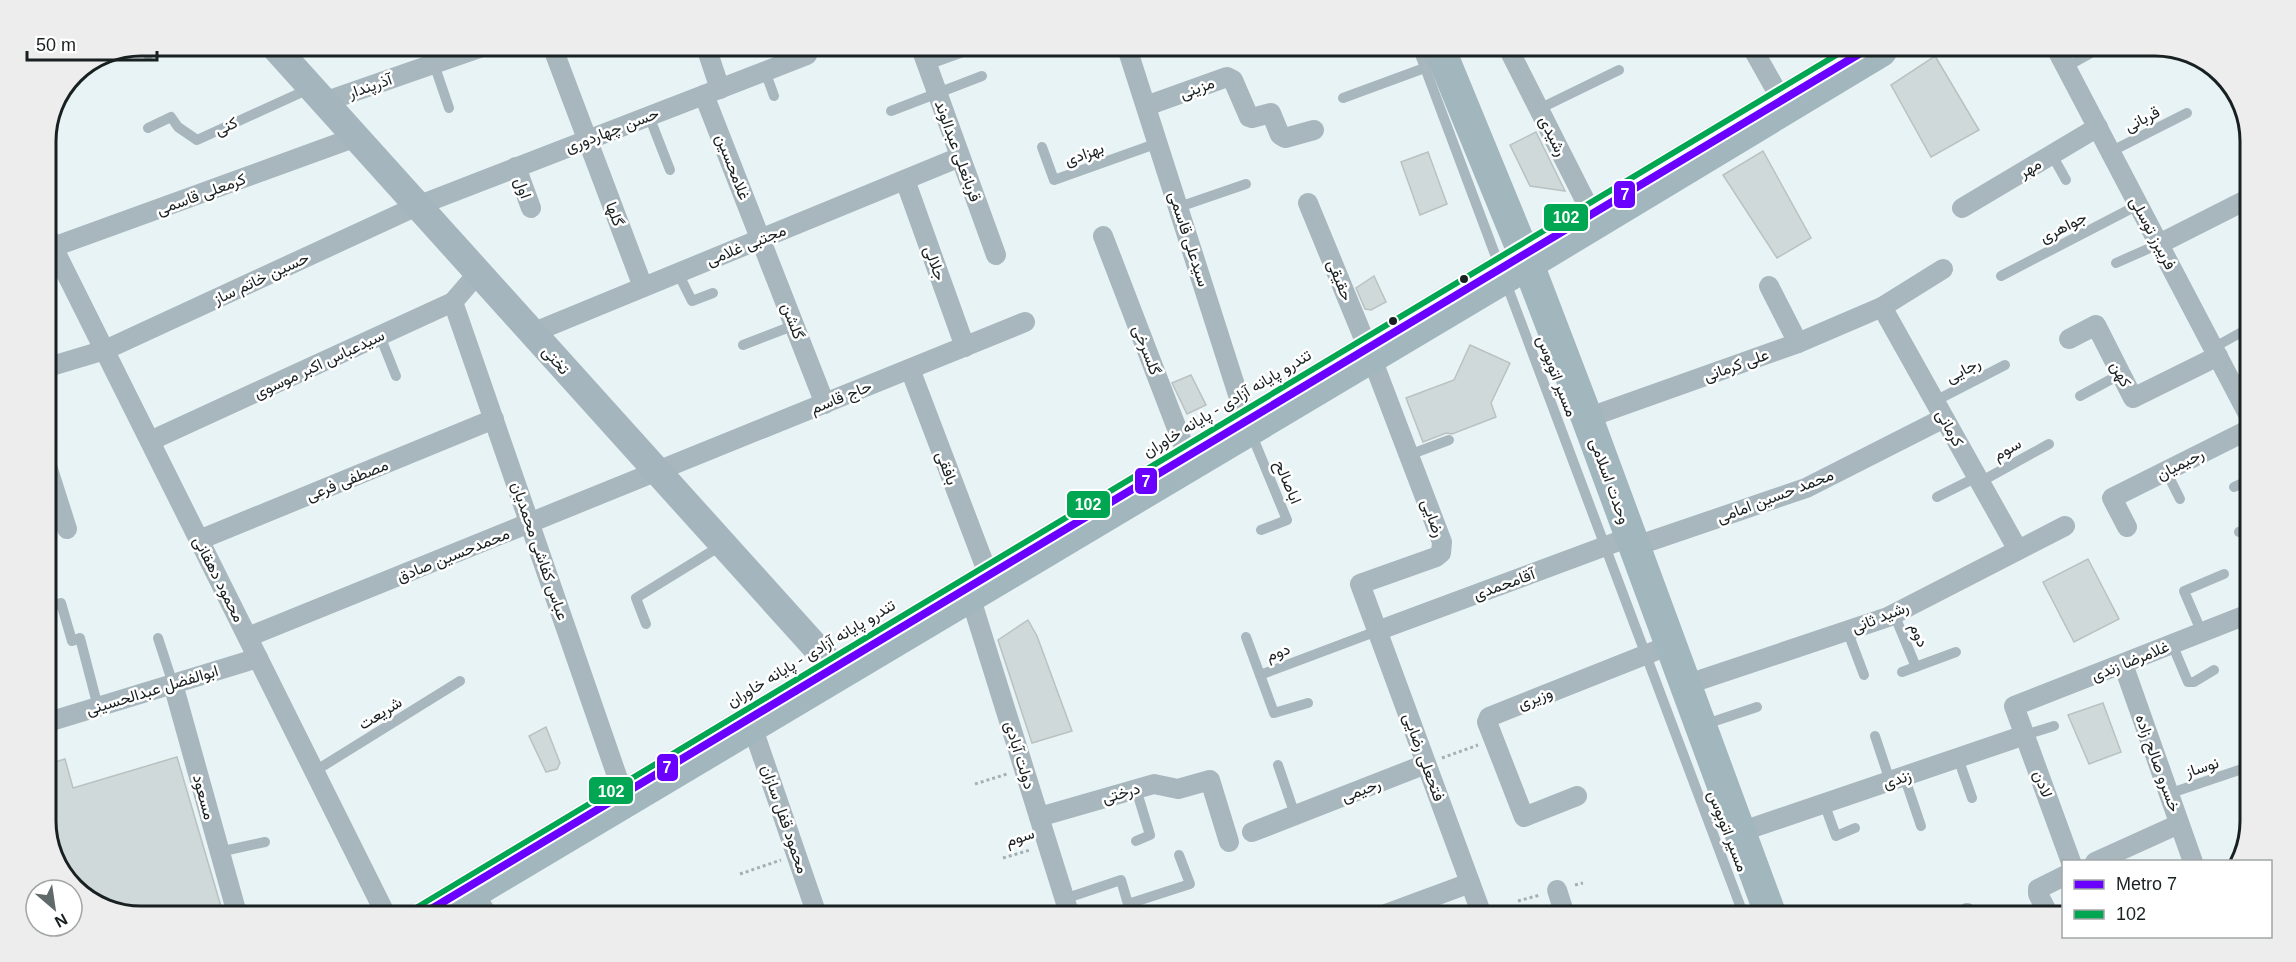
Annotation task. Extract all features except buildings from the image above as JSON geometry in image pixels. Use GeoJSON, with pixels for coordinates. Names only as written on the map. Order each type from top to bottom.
{"type":"FeatureCollection","features":[{"type":"Feature","properties":{"kind":"main road","name":"تختی"},"geometry":{"type":"LineString","coordinates":[[283,56],[833,667]]}},
{"type":"Feature","properties":{"kind":"main road"},"geometry":{"type":"LineString","coordinates":[[463,906],[479,902],[623,793],[752,726],[833,667],[970,596],[1187,456],[1367,347],[1781,100],[1871,56]]}},
{"type":"Feature","properties":{"kind":"main road","name":"وحدت اسلامی"},"geometry":{"type":"LineString","coordinates":[[1432,57],[1512,262],[1587,418],[1623,544],[1658,650],[1685,685],[1767,906]]}},
{"type":"Feature","properties":{"kind":"street","name":"آذرپندار"},"geometry":{"type":"LineString","coordinates":[[317,94],[434,64],[456,56]]}},
{"type":"Feature","properties":{"kind":"street","name":"گلها"},"geometry":{"type":"LineString","coordinates":[[556,56],[643,287]]}},
{"type":"Feature","properties":{"kind":"street","name":"غلامحسین"},"geometry":{"type":"LineString","coordinates":[[707,56],[712,92],[761,239]]}},
{"type":"Feature","properties":{"kind":"street","name":"حسن چهاردوری"},"geometry":{"type":"LineString","coordinates":[[417,206],[804,56]]}},
{"type":"Feature","properties":{"kind":"street","name":"قربانعلی عبدالوند"},"geometry":{"type":"LineString","coordinates":[[924,56],[996,255]]}},
{"type":"Feature","properties":{"kind":"street","name":"سیدعلی قاسمی"},"geometry":{"type":"LineString","coordinates":[[1130,56],[1247,420]]}},
{"type":"Feature","properties":{"kind":"street","name":"رشیدی"},"geometry":{"type":"LineString","coordinates":[[1512,56],[1591,214]]}},
{"type":"Feature","properties":{"kind":"street"},"geometry":{"type":"LineString","coordinates":[[1757,56],[1781,100]]}},
{"type":"Feature","properties":{"kind":"street","name":"فریبرز توسلی"},"geometry":{"type":"LineString","coordinates":[[2062,59],[2240,398]]}},
{"type":"Feature","properties":{"kind":"street","name":"مزینی"},"geometry":{"type":"LineString","coordinates":[[1146,106],[1227,77],[1233,80],[1249,117],[1270,113],[1280,135],[1285,138],[1314,130]]}},
{"type":"Feature","properties":{"kind":"street","name":"مهر"},"geometry":{"type":"LineString","coordinates":[[1962,208],[2098,127]]}},
{"type":"Feature","properties":{"kind":"street","name":"کرمعلی قاسمی"},"geometry":{"type":"LineString","coordinates":[[56,240],[356,137]]}},
{"type":"Feature","properties":{"kind":"street","name":"مجتبی غلامی"},"geometry":{"type":"LineString","coordinates":[[532,333],[960,157]]}},
{"type":"Feature","properties":{"kind":"street","name":"اول"},"geometry":{"type":"LineString","coordinates":[[516,167],[531,208]]}},
{"type":"Feature","properties":{"kind":"street","name":"جلالی"},"geometry":{"type":"LineString","coordinates":[[905,180],[965,347]]}},
{"type":"Feature","properties":{"kind":"street","name":"حقیقی"},"geometry":{"type":"LineString","coordinates":[[1308,203],[1367,347]]}},
{"type":"Feature","properties":{"kind":"street"},"geometry":{"type":"LineString","coordinates":[[2159,244],[2240,203]]}},
{"type":"Feature","properties":{"kind":"street","name":"حسین خاتم ساز"},"geometry":{"type":"LineString","coordinates":[[56,365],[105,350],[417,206]]}},
{"type":"Feature","properties":{"kind":"street","name":"گلسرخی"},"geometry":{"type":"LineString","coordinates":[[1103,236],[1187,456]]}},
{"type":"Feature","properties":{"kind":"street","name":"گلشن"},"geometry":{"type":"LineString","coordinates":[[761,239],[825,404]]}},
{"type":"Feature","properties":{"kind":"street","name":"محمود دهقانی"},"geometry":{"type":"LineString","coordinates":[[56,258],[105,350],[382,906]]}},
{"type":"Feature","properties":{"kind":"street","name":"علی کرمانی"},"geometry":{"type":"LineString","coordinates":[[1587,418],[1798,343],[1882,307],[1943,269]]}},
{"type":"Feature","properties":{"kind":"street","name":"سیدعباس اکبر موسوی"},"geometry":{"type":"LineString","coordinates":[[150,441],[453,302],[478,273]]}},
{"type":"Feature","properties":{"kind":"street"},"geometry":{"type":"LineString","coordinates":[[1768,286],[1798,343]]}},
{"type":"Feature","properties":{"kind":"street","name":"عباس کفاشی محمدیان"},"geometry":{"type":"LineString","coordinates":[[453,302],[623,793]]}},
{"type":"Feature","properties":{"kind":"street","name":"کرمانی"},"geometry":{"type":"LineString","coordinates":[[1882,307],[2018,550]]}},
{"type":"Feature","properties":{"kind":"street","name":"حاج قاسم"},"geometry":{"type":"LineString","coordinates":[[657,472],[1025,322]]}},
{"type":"Feature","properties":{"kind":"street","name":"کهن"},"geometry":{"type":"LineString","coordinates":[[2069,339],[2096,325],[2133,398],[2216,352]]}},
{"type":"Feature","properties":{"kind":"street","name":"رضایی"},"geometry":{"type":"LineString","coordinates":[[1367,347],[1443,547],[1441,553],[1436,557],[1360,584],[1377,631]]}},
{"type":"Feature","properties":{"kind":"street","name":"بافقی"},"geometry":{"type":"LineString","coordinates":[[910,369],[985,566]]}},
{"type":"Feature","properties":{"kind":"street","name":"محمد حسین امامی"},"geometry":{"type":"LineString","coordinates":[[1623,544],[1806,488],[1940,409]]}},
{"type":"Feature","properties":{"kind":"street","name":"مصطفی فرعی"},"geometry":{"type":"LineString","coordinates":[[199,540],[494,419]]}},
{"type":"Feature","properties":{"kind":"street","name":"رحیمیان"},"geometry":{"type":"LineString","coordinates":[[2127,527],[2112,498],[2240,434]]}},
{"type":"Feature","properties":{"kind":"street","name":"محمدحسین صادق"},"geometry":{"type":"LineString","coordinates":[[248,637],[657,472]]}},
{"type":"Feature","properties":{"kind":"street"},"geometry":{"type":"LineString","coordinates":[[56,496],[66,529]]}},
{"type":"Feature","properties":{"kind":"street","name":"رشید ثانی"},"geometry":{"type":"LineString","coordinates":[[1685,685],[1893,614],[2065,526]]}},
{"type":"Feature","properties":{"kind":"street","name":"آقامحمدی"},"geometry":{"type":"LineString","coordinates":[[1377,631],[1623,544]]}},
{"type":"Feature","properties":{"kind":"street","name":"دولت آبادی"},"geometry":{"type":"LineString","coordinates":[[970,596],[1066,906]]}},
{"type":"Feature","properties":{"kind":"street","name":"غلامرضا زندی"},"geometry":{"type":"LineString","coordinates":[[2014,706],[2240,617]]}},
{"type":"Feature","properties":{"kind":"street","name":"فتحعلی رضایی"},"geometry":{"type":"LineString","coordinates":[[1377,631],[1479,906]]}},
{"type":"Feature","properties":{"kind":"street","name":"وزیری"},"geometry":{"type":"LineString","coordinates":[[1493,739],[1487,722],[1489,717],[1658,650]]}},
{"type":"Feature","properties":{"kind":"street","name":"ابوالفضل عبدالحسینی"},"geometry":{"type":"LineString","coordinates":[[56,720],[258,658]]}},
{"type":"Feature","properties":{"kind":"street","name":"خسرو صالح زاده"},"geometry":{"type":"LineString","coordinates":[[2122,664],[2193,860]]}},
{"type":"Feature","properties":{"kind":"street","name":"مسعود"},"geometry":{"type":"LineString","coordinates":[[173,684],[235,906]]}},
{"type":"Feature","properties":{"kind":"street","name":"لادن"},"geometry":{"type":"LineString","coordinates":[[2014,706],[2071,860]]}},
{"type":"Feature","properties":{"kind":"street","name":"محمود قفل سازان"},"geometry":{"type":"LineString","coordinates":[[752,726],[814,906]]}},
{"type":"Feature","properties":{"kind":"street","name":"زندی"},"geometry":{"type":"LineString","coordinates":[[1740,831],[2025,735]]}},
{"type":"Feature","properties":{"kind":"street"},"geometry":{"type":"LineString","coordinates":[[1493,739],[1524,817],[1578,796]]}},
{"type":"Feature","properties":{"kind":"street","name":"رحیمی"},"geometry":{"type":"LineString","coordinates":[[1252,832],[1426,764]]}},
{"type":"Feature","properties":{"kind":"street","name":"درختی"},"geometry":{"type":"LineString","coordinates":[[1039,817],[1154,784],[1178,789],[1210,780],[1229,842]]}},
{"type":"Feature","properties":{"kind":"street"},"geometry":{"type":"LineString","coordinates":[[2097,860],[2179,824]]}},
{"type":"Feature","properties":{"kind":"street"},"geometry":{"type":"LineString","coordinates":[[2044,906],[2038,889],[2062,877]]}},
{"type":"Feature","properties":{"kind":"street"},"geometry":{"type":"LineString","coordinates":[[1412,906],[1470,884]]}},
{"type":"Feature","properties":{"kind":"street"},"geometry":{"type":"LineString","coordinates":[[1557,890],[1562,906]]}},
{"type":"Feature","properties":{"kind":"lane"},"geometry":{"type":"LineString","coordinates":[[1781,100],[1837,56]]}},
{"type":"Feature","properties":{"kind":"lane"},"geometry":{"type":"LineString","coordinates":[[1343,98],[1432,57]]}},
{"type":"Feature","properties":{"kind":"lane"},"geometry":{"type":"LineString","coordinates":[[434,64],[449,108]]}},
{"type":"Feature","properties":{"kind":"lane"},"geometry":{"type":"LineString","coordinates":[[1539,109],[1619,70]]}},
{"type":"Feature","properties":{"kind":"lane"},"geometry":{"type":"LineString","coordinates":[[765,71],[774,96]]}},
{"type":"Feature","properties":{"kind":"lane"},"geometry":{"type":"LineString","coordinates":[[891,111],[982,76]]}},
{"type":"Feature","properties":{"kind":"lane","name":"کنی"},"geometry":{"type":"LineString","coordinates":[[148,128],[171,117],[178,127],[196,140],[317,94]]}},
{"type":"Feature","properties":{"kind":"lane","name":"قربانی"},"geometry":{"type":"LineString","coordinates":[[2110,152],[2187,113]]}},
{"type":"Feature","properties":{"kind":"lane"},"geometry":{"type":"LineString","coordinates":[[649,116],[670,170]]}},
{"type":"Feature","properties":{"kind":"lane","name":"بهزادی"},"geometry":{"type":"LineString","coordinates":[[1042,147],[1054,180],[1158,142]]}},
{"type":"Feature","properties":{"kind":"lane"},"geometry":{"type":"LineString","coordinates":[[2052,154],[2066,180]]}},
{"type":"Feature","properties":{"kind":"lane"},"geometry":{"type":"LineString","coordinates":[[1179,207],[1246,184]]}},
{"type":"Feature","properties":{"kind":"lane","name":"جواهری"},"geometry":{"type":"LineString","coordinates":[[2001,276],[2138,205]]}},
{"type":"Feature","properties":{"kind":"lane"},"geometry":{"type":"LineString","coordinates":[[2116,263],[2159,244]]}},
{"type":"Feature","properties":{"kind":"lane","name":"مسیر اتوبوس"},"geometry":{"type":"LineString","coordinates":[[1512,262],[1623,544]]}},
{"type":"Feature","properties":{"kind":"lane"},"geometry":{"type":"LineString","coordinates":[[678,273],[692,302],[713,293]]}},
{"type":"Feature","properties":{"kind":"lane"},"geometry":{"type":"LineString","coordinates":[[744,345],[795,325]]}},
{"type":"Feature","properties":{"kind":"lane"},"geometry":{"type":"LineString","coordinates":[[2216,352],[2240,335]]}},
{"type":"Feature","properties":{"kind":"lane"},"geometry":{"type":"LineString","coordinates":[[380,336],[396,376]]}},
{"type":"Feature","properties":{"kind":"lane","name":"رجایی"},"geometry":{"type":"LineString","coordinates":[[1940,409],[2004,365]]}},
{"type":"Feature","properties":{"kind":"lane"},"geometry":{"type":"LineString","coordinates":[[2080,396],[2121,374]]}},
{"type":"Feature","properties":{"kind":"lane","name":"اباصالح"},"geometry":{"type":"LineString","coordinates":[[1247,420],[1287,520],[1261,530]]}},
{"type":"Feature","properties":{"kind":"lane"},"geometry":{"type":"LineString","coordinates":[[1408,455],[1449,440]]}},
{"type":"Feature","properties":{"kind":"lane","name":"سوم"},"geometry":{"type":"LineString","coordinates":[[1937,496],[1979,479],[2049,444]]}},
{"type":"Feature","properties":{"kind":"lane","name":"تندرو پایانه آزادی - پایانه خاوران"},"geometry":{"type":"LineString","coordinates":[[420,906],[623,793],[833,667],[985,566],[1187,456]]}},
{"type":"Feature","properties":{"kind":"lane"},"geometry":{"type":"LineString","coordinates":[[2166,471],[2180,499]]}},
{"type":"Feature","properties":{"kind":"lane"},"geometry":{"type":"LineString","coordinates":[[2234,487],[2240,484]]}},
{"type":"Feature","properties":{"kind":"lane"},"geometry":{"type":"LineString","coordinates":[[646,624],[636,598],[722,544]]}},
{"type":"Feature","properties":{"kind":"lane"},"geometry":{"type":"LineString","coordinates":[[2202,633],[2184,591],[2224,574]]}},
{"type":"Feature","properties":{"kind":"lane"},"geometry":{"type":"LineString","coordinates":[[56,605],[61,603],[72,641],[80,639],[98,707]]}},
{"type":"Feature","properties":{"kind":"lane","name":"دوم"},"geometry":{"type":"LineString","coordinates":[[1893,614],[1916,667]]}},
{"type":"Feature","properties":{"kind":"lane"},"geometry":{"type":"LineString","coordinates":[[1847,630],[1864,675]]}},
{"type":"Feature","properties":{"kind":"lane","name":"دوم"},"geometry":{"type":"LineString","coordinates":[[1308,702],[1274,713],[1260,675],[1377,631]]}},
{"type":"Feature","properties":{"kind":"lane"},"geometry":{"type":"LineString","coordinates":[[1246,637],[1260,675]]}},
{"type":"Feature","properties":{"kind":"lane"},"geometry":{"type":"LineString","coordinates":[[158,638],[173,684]]}},
{"type":"Feature","properties":{"kind":"lane"},"geometry":{"type":"LineString","coordinates":[[2172,644],[2188,682],[2194,682],[2214,670]]}},
{"type":"Feature","properties":{"kind":"lane","name":"مسیر اتوبوس"},"geometry":{"type":"LineString","coordinates":[[1658,650],[1741,906]]}},
{"type":"Feature","properties":{"kind":"lane","name":"دوم"},"geometry":{"type":"LineString","coordinates":[[1902,672],[1956,652]]}},
{"type":"Feature","properties":{"kind":"lane","name":"شریعت"},"geometry":{"type":"LineString","coordinates":[[315,771],[460,681]]}},
{"type":"Feature","properties":{"kind":"lane"},"geometry":{"type":"LineString","coordinates":[[1700,726],[1757,707]]}},
{"type":"Feature","properties":{"kind":"lane","name":"زندی"},"geometry":{"type":"LineString","coordinates":[[2025,735],[2054,726]]}},
{"type":"Feature","properties":{"kind":"lane"},"geometry":{"type":"LineString","coordinates":[[1875,736],[1921,826]]}},
{"type":"Feature","properties":{"kind":"lane"},"geometry":{"type":"LineString","coordinates":[[1958,758],[1972,798]]}},
{"type":"Feature","properties":{"kind":"lane"},"geometry":{"type":"LineString","coordinates":[[1278,765],[1295,815]]}},
{"type":"Feature","properties":{"kind":"lane","name":"نوساز"},"geometry":{"type":"LineString","coordinates":[[2169,794],[2240,770]]}},
{"type":"Feature","properties":{"kind":"lane"},"geometry":{"type":"LineString","coordinates":[[1136,789],[1150,836],[1136,841]]}},
{"type":"Feature","properties":{"kind":"lane"},"geometry":{"type":"LineString","coordinates":[[1824,803],[1836,836],[1855,828]]}},
{"type":"Feature","properties":{"kind":"lane"},"geometry":{"type":"LineString","coordinates":[[219,852],[266,842]]}},
{"type":"Feature","properties":{"kind":"lane"},"geometry":{"type":"LineString","coordinates":[[1066,906],[1121,880],[1128,904],[1190,884],[1179,855]]}},
{"type":"Feature","properties":{"kind":"path"},"geometry":{"type":"LineString","coordinates":[[1426,764],[1493,739]]}},
{"type":"Feature","properties":{"kind":"path"},"geometry":{"type":"LineString","coordinates":[[975,784],[1024,768]]}},
{"type":"Feature","properties":{"kind":"path","name":"سوم"},"geometry":{"type":"LineString","coordinates":[[1003,858],[1047,844]]}},
{"type":"Feature","properties":{"kind":"path"},"geometry":{"type":"LineString","coordinates":[[740,874],[798,854]]}},
{"type":"Feature","properties":{"kind":"metro line","name":"7"},"geometry":{"type":"LineString","coordinates":[[436,906],[1856,56]]}},
{"type":"Feature","properties":{"kind":"transit line","name":"102"},"geometry":{"type":"LineString","coordinates":[[419,906],[1835,56]]}}]}
